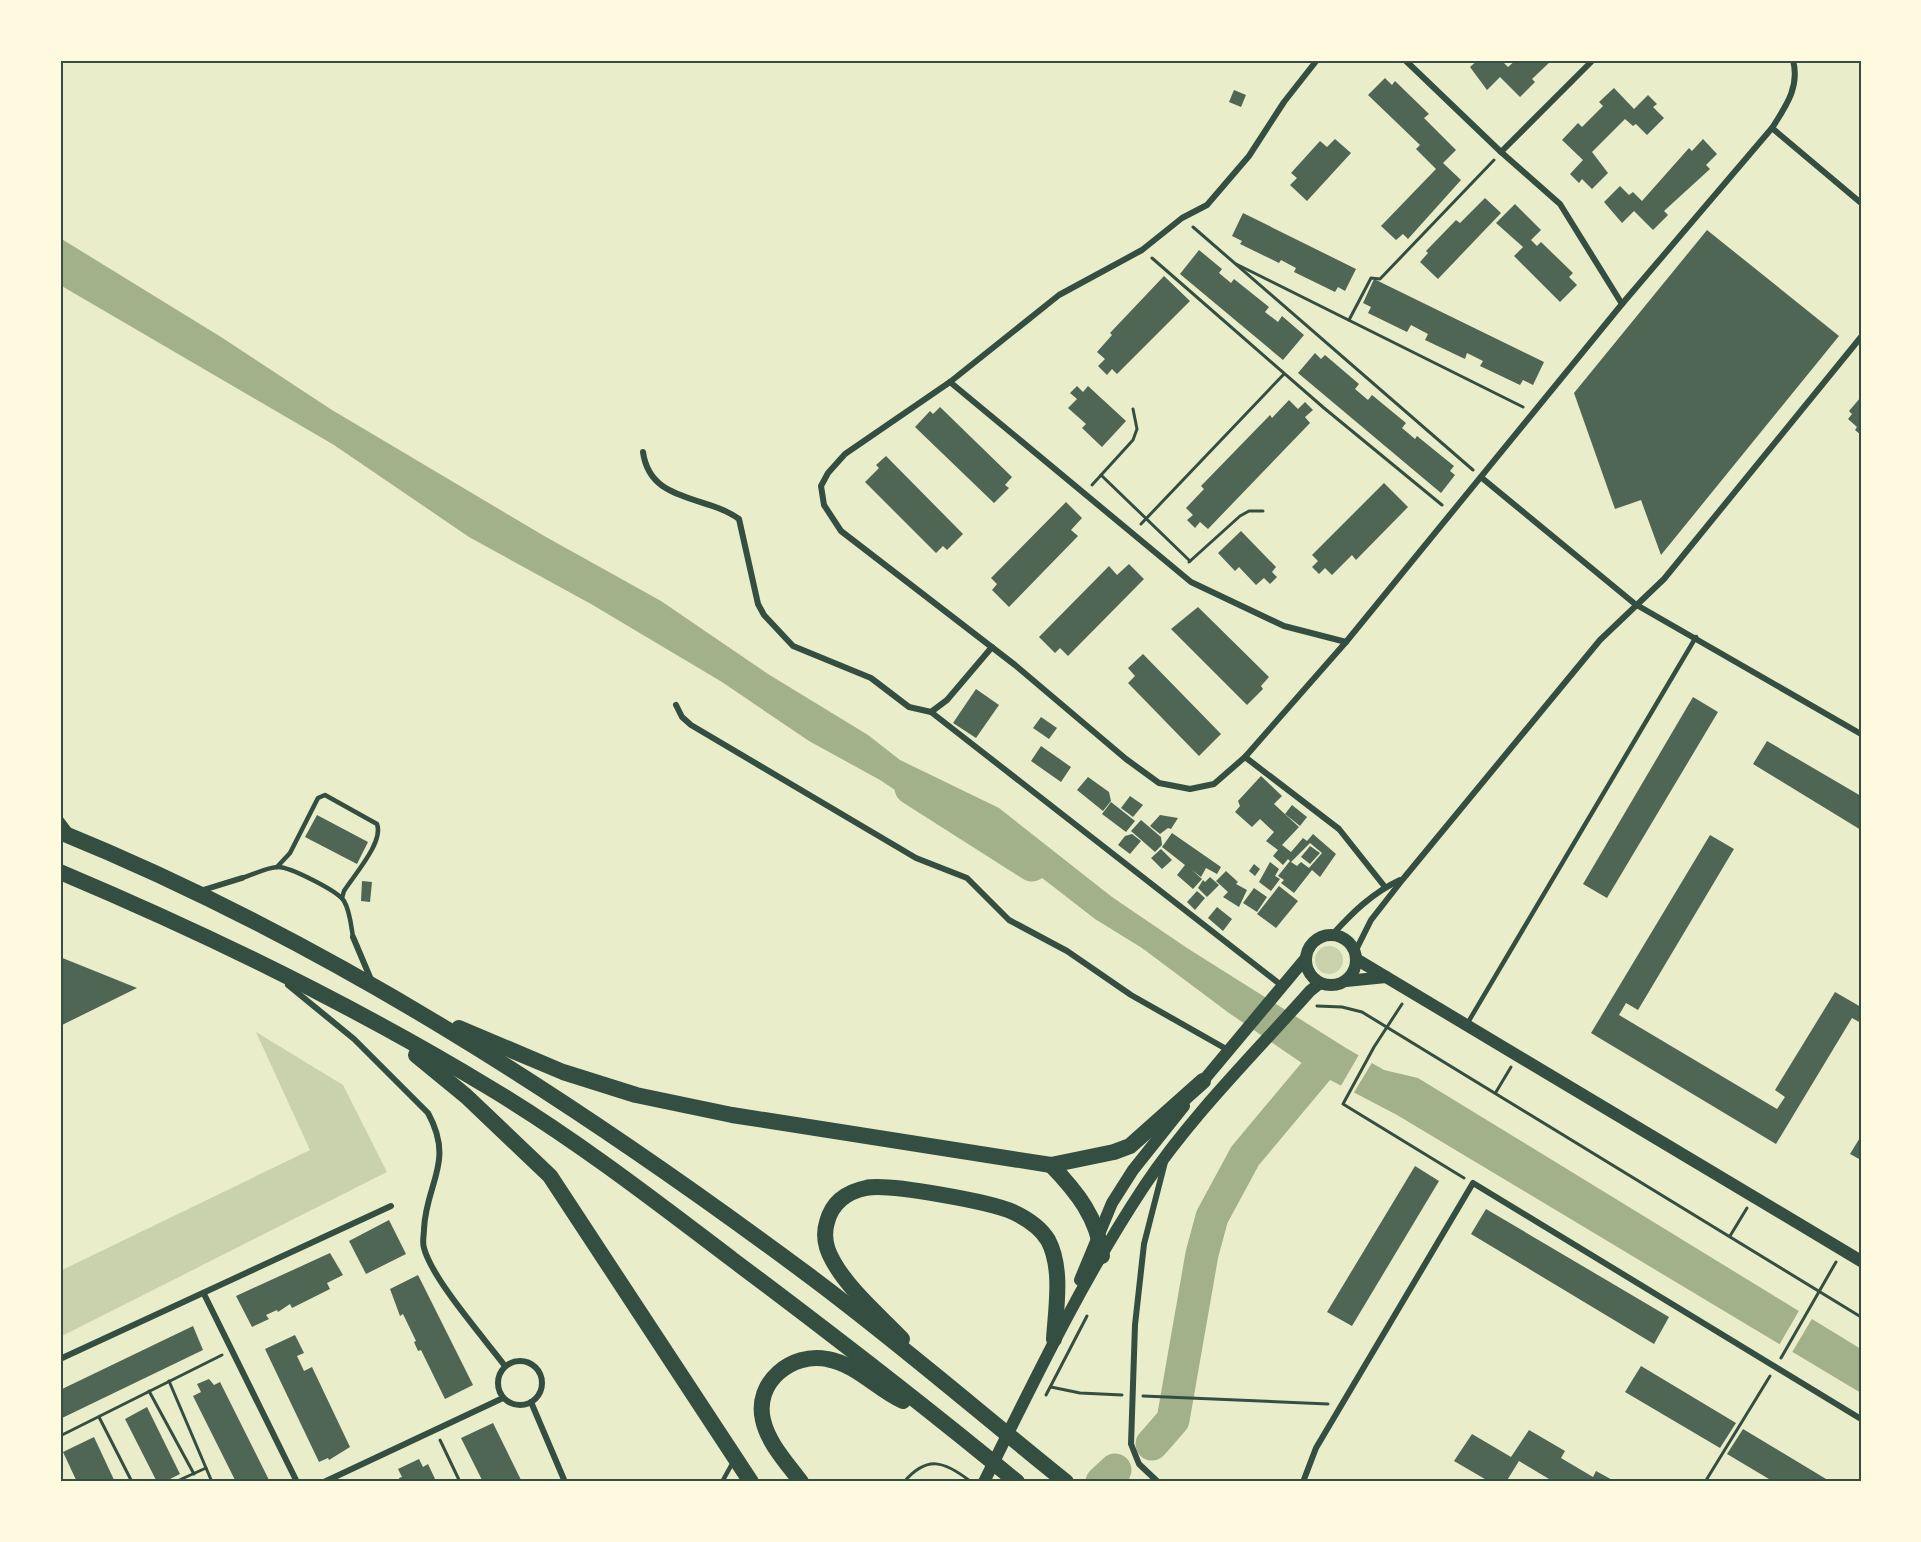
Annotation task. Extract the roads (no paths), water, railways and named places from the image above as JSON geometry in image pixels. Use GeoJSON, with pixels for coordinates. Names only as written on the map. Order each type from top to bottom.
{"type":"FeatureCollection","features":[{"type":"Feature","properties":{"kind":"highway"},"geometry":{"type":"LineString","coordinates":[[68,835],[194,893],[374,985],[414,1008],[583,1117],[808,1275],[1066,1482]]}},
{"type":"Feature","properties":{"kind":"highway"},"geometry":{"type":"LineString","coordinates":[[60,872],[173,919],[264,965],[490,1088],[620,1174],[928,1408],[1017,1482]]}},
{"type":"Feature","properties":{"kind":"highway"},"geometry":{"type":"LineString","coordinates":[[414,1008],[562,1072],[636,1095],[794,1126],[1051,1165],[1114,1152],[1130,1146],[1203,1080]]}},
{"type":"Feature","properties":{"kind":"highway"},"geometry":{"type":"LineString","coordinates":[[382,1028],[466,1096],[550,1176],[751,1482]]}},
{"type":"Feature","properties":{"kind":"highway"},"geometry":{"type":"LineString","coordinates":[[1051,1165],[1077,1192],[1098,1233],[1102,1256]]}},
{"type":"Feature","properties":{"kind":"highway"},"geometry":{"type":"LineString","coordinates":[[957,1395],[876,1312],[832,1260],[826,1245],[825,1228],[830,1213],[839,1200],[866,1188],[887,1187],[994,1207],[1028,1219],[1047,1239],[1055,1263],[1054,1339]]}},
{"type":"Feature","properties":{"kind":"highway"},"geometry":{"type":"LineString","coordinates":[[801,1482],[772,1442],[762,1419],[765,1391],[772,1377],[785,1366],[814,1357],[829,1359],[869,1379],[900,1400],[928,1408]]}},
{"type":"Feature","properties":{"kind":"main road"},"geometry":{"type":"LineString","coordinates":[[1071,1306],[1098,1233],[1133,1170],[1203,1080],[1305,959],[1310,945],[1315,940],[1332,935],[1348,941],[1355,956],[1355,969],[1346,981]]}},
{"type":"Feature","properties":{"kind":"main road"},"geometry":{"type":"LineString","coordinates":[[1355,956],[1386,977],[1861,1261]]}},
{"type":"Feature","properties":{"kind":"main road"},"geometry":{"type":"LineString","coordinates":[[1305,959],[1315,987]]}},
{"type":"Feature","properties":{"kind":"main road"},"geometry":{"type":"LineString","coordinates":[[984,1482],[1071,1306],[1166,1156],[1215,1096],[1315,987],[1386,977]]}},
{"type":"Feature","properties":{"kind":"street"},"geometry":{"type":"LineString","coordinates":[[1317,60],[1284,102],[1235,172],[1207,205],[1182,218],[1142,250],[1059,295],[950,382],[845,454],[828,473],[821,486],[824,505],[841,531],[992,647],[1081,719],[1126,759],[1159,783],[1190,789],[1214,784],[1245,757],[1346,642],[1622,304],[1772,128],[1790,100],[1797,75],[1793,60]]}},
{"type":"Feature","properties":{"kind":"street"},"geometry":{"type":"LineString","coordinates":[[1405,60],[1501,152],[1560,204],[1622,304]]}},
{"type":"Feature","properties":{"kind":"street"},"geometry":{"type":"LineString","coordinates":[[1501,152],[1593,60]]}},
{"type":"Feature","properties":{"kind":"street"},"geometry":{"type":"LineString","coordinates":[[1772,128],[1861,203]]}},
{"type":"Feature","properties":{"kind":"street"},"geometry":{"type":"LineString","coordinates":[[1355,956],[1371,920],[1403,879],[1600,640],[1635,604],[1664,579],[1861,337]]}},
{"type":"Feature","properties":{"kind":"street"},"geometry":{"type":"LineString","coordinates":[[950,382],[1191,582],[1284,626],[1346,642]]}},
{"type":"Feature","properties":{"kind":"street"},"geometry":{"type":"LineString","coordinates":[[643,452],[646,469],[669,491],[721,508],[738,519],[758,604],[764,615],[793,646],[871,678],[909,707],[931,712],[1281,985]]}},
{"type":"Feature","properties":{"kind":"street"},"geometry":{"type":"LineString","coordinates":[[1482,478],[1635,604],[1696,637],[1861,734]]}},
{"type":"Feature","properties":{"kind":"street"},"geometry":{"type":"LineString","coordinates":[[931,712],[947,700],[992,647]]}},
{"type":"Feature","properties":{"kind":"street"},"geometry":{"type":"LineString","coordinates":[[676,705],[682,717],[691,725],[916,858],[967,878],[1009,920],[1067,951],[1131,995],[1228,1050]]}},
{"type":"Feature","properties":{"kind":"street"},"geometry":{"type":"LineString","coordinates":[[1245,757],[1339,829],[1384,887]]}},
{"type":"Feature","properties":{"kind":"street"},"geometry":{"type":"LineString","coordinates":[[194,893],[242,878]]}},
{"type":"Feature","properties":{"kind":"street"},"geometry":{"type":"LineString","coordinates":[[1332,935],[1357,909],[1384,887],[1403,879]]}},
{"type":"Feature","properties":{"kind":"street"},"geometry":{"type":"LineString","coordinates":[[353,937],[374,985]]}},
{"type":"Feature","properties":{"kind":"street"},"geometry":{"type":"LineString","coordinates":[[264,965],[354,1039],[428,1113],[437,1128],[439,1169],[424,1219],[423,1247],[441,1281],[504,1366]]}},
{"type":"Feature","properties":{"kind":"street"},"geometry":{"type":"LineString","coordinates":[[1158,1482],[1139,1464],[1131,1444],[1135,1325],[1144,1244],[1166,1156]]}},
{"type":"Feature","properties":{"kind":"street"},"geometry":{"type":"LineString","coordinates":[[1302,1482],[1316,1448],[1473,1183],[1861,1419]]}},
{"type":"Feature","properties":{"kind":"street"},"geometry":{"type":"LineString","coordinates":[[60,1359],[391,1206]]}},
{"type":"Feature","properties":{"kind":"street"},"geometry":{"type":"LineString","coordinates":[[204,1294],[297,1482]]}},
{"type":"Feature","properties":{"kind":"street"},"geometry":{"type":"LineString","coordinates":[[521,1360],[536,1368],[542,1380],[542,1389],[531,1402],[513,1404],[503,1398],[497,1382],[504,1366],[521,1360]]}},
{"type":"Feature","properties":{"kind":"street"},"geometry":{"type":"LineString","coordinates":[[324,1482],[503,1398]]}},
{"type":"Feature","properties":{"kind":"street"},"geometry":{"type":"LineString","coordinates":[[531,1402],[564,1482]]}},
{"type":"Feature","properties":{"kind":"lane"},"geometry":{"type":"LineString","coordinates":[[1467,1024],[1696,637]]}},
{"type":"Feature","properties":{"kind":"lane"},"geometry":{"type":"LineString","coordinates":[[277,867],[290,853],[318,798],[325,795],[377,824],[380,832],[377,842],[344,891],[342,898]]}},
{"type":"Feature","properties":{"kind":"lane"},"geometry":{"type":"LineString","coordinates":[[60,817],[68,835]]}},
{"type":"Feature","properties":{"kind":"lane"},"geometry":{"type":"LineString","coordinates":[[242,878],[277,867],[287,868],[309,878],[342,898],[348,910],[353,937]]}},
{"type":"Feature","properties":{"kind":"lane"},"geometry":{"type":"LineString","coordinates":[[722,1482],[735,1457]]}},
{"type":"Feature","properties":{"kind":"waterway"},"geometry":{"type":"LineString","coordinates":[[911,788],[1032,865]]}},
{"type":"Feature","properties":{"kind":"waterway"},"geometry":{"type":"LineString","coordinates":[[1152,1444],[1173,1420],[1202,1254],[1212,1217],[1245,1156],[1327,1058]]}},
{"type":"Feature","properties":{"kind":"waterway"},"geometry":{"type":"LineString","coordinates":[[1102,1482],[1115,1470]]}}]}
